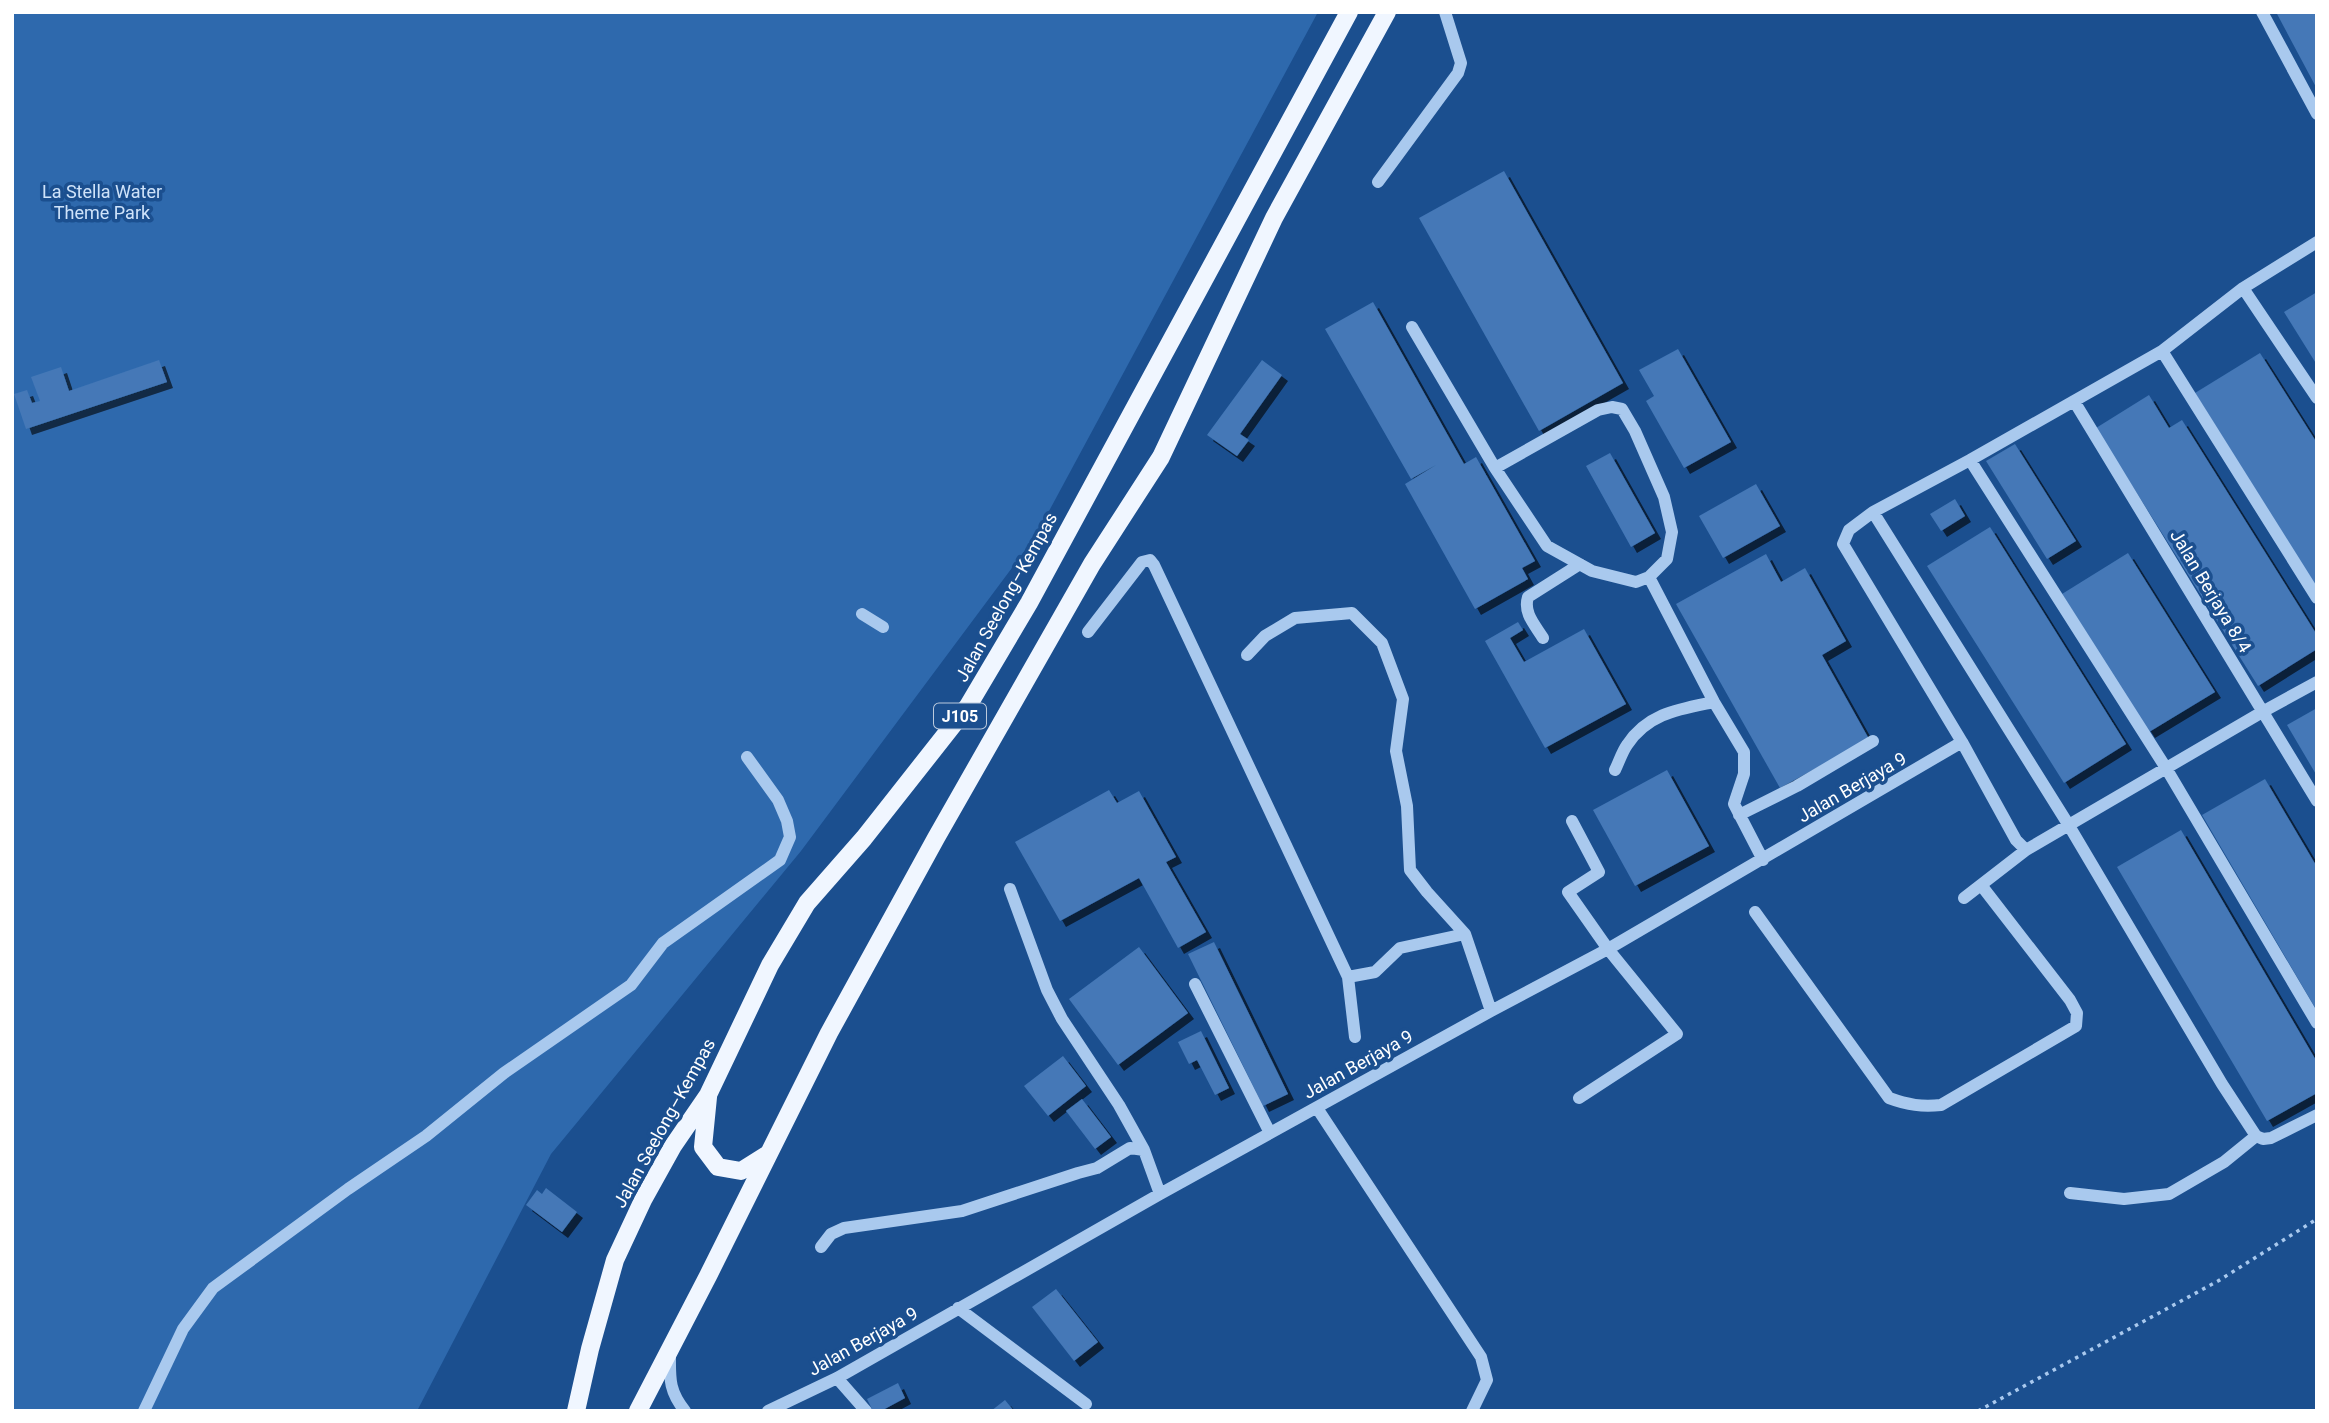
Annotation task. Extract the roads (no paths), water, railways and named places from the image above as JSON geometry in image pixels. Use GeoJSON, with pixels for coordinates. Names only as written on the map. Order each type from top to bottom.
{"type":"FeatureCollection","features":[{"type":"Feature","properties":{"kind":"main road","name":"Jalan Seelong–Kempas"},"geometry":{"type":"LineString","coordinates":[[576,1411],[615,1259],[661,1167],[708,1095],[770,965],[807,903],[864,838],[968,706],[1029,603],[1349,12]]}},
{"type":"Feature","properties":{"kind":"main road","name":"J105"},"geometry":{"type":"LineString","coordinates":[[638,1411],[829,1033],[1092,564],[1161,457],[1274,218],[1387,12]]}},
{"type":"Feature","properties":{"kind":"main road"},"geometry":{"type":"LineString","coordinates":[[708,1095],[703,1147],[718,1167],[741,1171],[768,1154]]}},
{"type":"Feature","properties":{"kind":"street"},"geometry":{"type":"LineString","coordinates":[[1378,182],[1458,73],[1461,63],[1445,12]]}},
{"type":"Feature","properties":{"kind":"street"},"geometry":{"type":"LineString","coordinates":[[2262,12],[2317,114]]}},
{"type":"Feature","properties":{"kind":"street"},"geometry":{"type":"LineString","coordinates":[[2026,850],[2017,840],[1843,544],[1849,530],[1872,512],[1970,460],[2162,351],[2243,288],[2317,242]]}},
{"type":"Feature","properties":{"kind":"street"},"geometry":{"type":"LineString","coordinates":[[2243,288],[2317,398]]}},
{"type":"Feature","properties":{"kind":"street"},"geometry":{"type":"LineString","coordinates":[[1412,327],[1495,468],[1547,546],[1592,571],[1636,582],[1649,577],[1667,559],[1672,532],[1664,497],[1635,430],[1622,409],[1612,407],[1598,411],[1495,468]]}},
{"type":"Feature","properties":{"kind":"street"},"geometry":{"type":"LineString","coordinates":[[2162,351],[2317,598]]}},
{"type":"Feature","properties":{"kind":"street","name":"Jalan Berjaya 8/4"},"geometry":{"type":"LineString","coordinates":[[2074,401],[2317,801]]}},
{"type":"Feature","properties":{"kind":"street"},"geometry":{"type":"LineString","coordinates":[[1970,460],[2166,768],[2317,1023]]}},
{"type":"Feature","properties":{"kind":"street"},"geometry":{"type":"LineString","coordinates":[[1872,512],[2068,824],[2222,1084],[2256,1136],[2271,1138],[2317,1115]]}},
{"type":"Feature","properties":{"kind":"street"},"geometry":{"type":"LineString","coordinates":[[1088,632],[1142,562],[1150,560],[1348,977],[1355,1037]]}},
{"type":"Feature","properties":{"kind":"street"},"geometry":{"type":"LineString","coordinates":[[1543,638],[1527,614],[1528,597],[1580,564]]}},
{"type":"Feature","properties":{"kind":"street"},"geometry":{"type":"LineString","coordinates":[[1649,577],[1714,702],[1744,752],[1744,774],[1734,804],[1763,860]]}},
{"type":"Feature","properties":{"kind":"street"},"geometry":{"type":"LineString","coordinates":[[1247,655],[1265,636],[1295,618],[1352,613],[1382,643],[1403,699],[1395,751],[1407,806],[1410,870],[1465,934],[1491,1011]]}},
{"type":"Feature","properties":{"kind":"street"},"geometry":{"type":"LineString","coordinates":[[862,614],[883,627]]}},
{"type":"Feature","properties":{"kind":"street"},"geometry":{"type":"LineString","coordinates":[[1964,898],[2026,850],[2068,824],[2317,682]]}},
{"type":"Feature","properties":{"kind":"street"},"geometry":{"type":"LineString","coordinates":[[1615,770],[1627,744],[1644,727],[1665,713],[1714,702]]}},
{"type":"Feature","properties":{"kind":"street"},"geometry":{"type":"LineString","coordinates":[[1740,815],[1797,786],[1873,741]]}},
{"type":"Feature","properties":{"kind":"street","name":"Jalan Berjaya 9"},"geometry":{"type":"LineString","coordinates":[[768,1411],[837,1378],[1160,1194],[1608,949],[1962,743]]}},
{"type":"Feature","properties":{"kind":"street"},"geometry":{"type":"LineString","coordinates":[[144,1411],[183,1329],[213,1288],[348,1189],[426,1136],[503,1073],[631,985],[663,943],[780,860],[790,837],[787,821],[778,800],[747,757]]}},
{"type":"Feature","properties":{"kind":"street"},"geometry":{"type":"LineString","coordinates":[[1572,821],[1599,872],[1568,892],[1608,949],[1677,1034],[1579,1098]]}},
{"type":"Feature","properties":{"kind":"street"},"geometry":{"type":"LineString","coordinates":[[1755,912],[1889,1098],[1924,1107],[1941,1105],[2076,1026],[2077,1013],[2070,1000],[1981,885]]}},
{"type":"Feature","properties":{"kind":"street"},"geometry":{"type":"LineString","coordinates":[[1010,889],[1047,990],[1119,1104],[1144,1150],[1160,1194]]}},
{"type":"Feature","properties":{"kind":"street"},"geometry":{"type":"LineString","coordinates":[[1348,977],[1375,972],[1400,948],[1465,934]]}},
{"type":"Feature","properties":{"kind":"street"},"geometry":{"type":"LineString","coordinates":[[1195,984],[1270,1133]]}},
{"type":"Feature","properties":{"kind":"street"},"geometry":{"type":"LineString","coordinates":[[1317,1108],[1481,1357],[1487,1380],[1472,1411]]}},
{"type":"Feature","properties":{"kind":"street"},"geometry":{"type":"LineString","coordinates":[[2070,1193],[2124,1199],[2169,1194],[2224,1162],[2256,1136]]}},
{"type":"Feature","properties":{"kind":"street"},"geometry":{"type":"LineString","coordinates":[[821,1247],[831,1234],[844,1228],[962,1211],[1097,1168],[1130,1149],[1144,1150]]}},
{"type":"Feature","properties":{"kind":"street"},"geometry":{"type":"LineString","coordinates":[[958,1308],[1086,1404]]}},
{"type":"Feature","properties":{"kind":"street"},"geometry":{"type":"LineString","coordinates":[[670,1348],[671,1385],[675,1398],[685,1411]]}},
{"type":"Feature","properties":{"kind":"street"},"geometry":{"type":"LineString","coordinates":[[837,1378],[866,1411]]}},
{"type":"Feature","properties":{"kind":"park label","name":"La Stella Water Theme Park"},"geometry":{"type":"Point","coordinates":[102,201]}}]}
